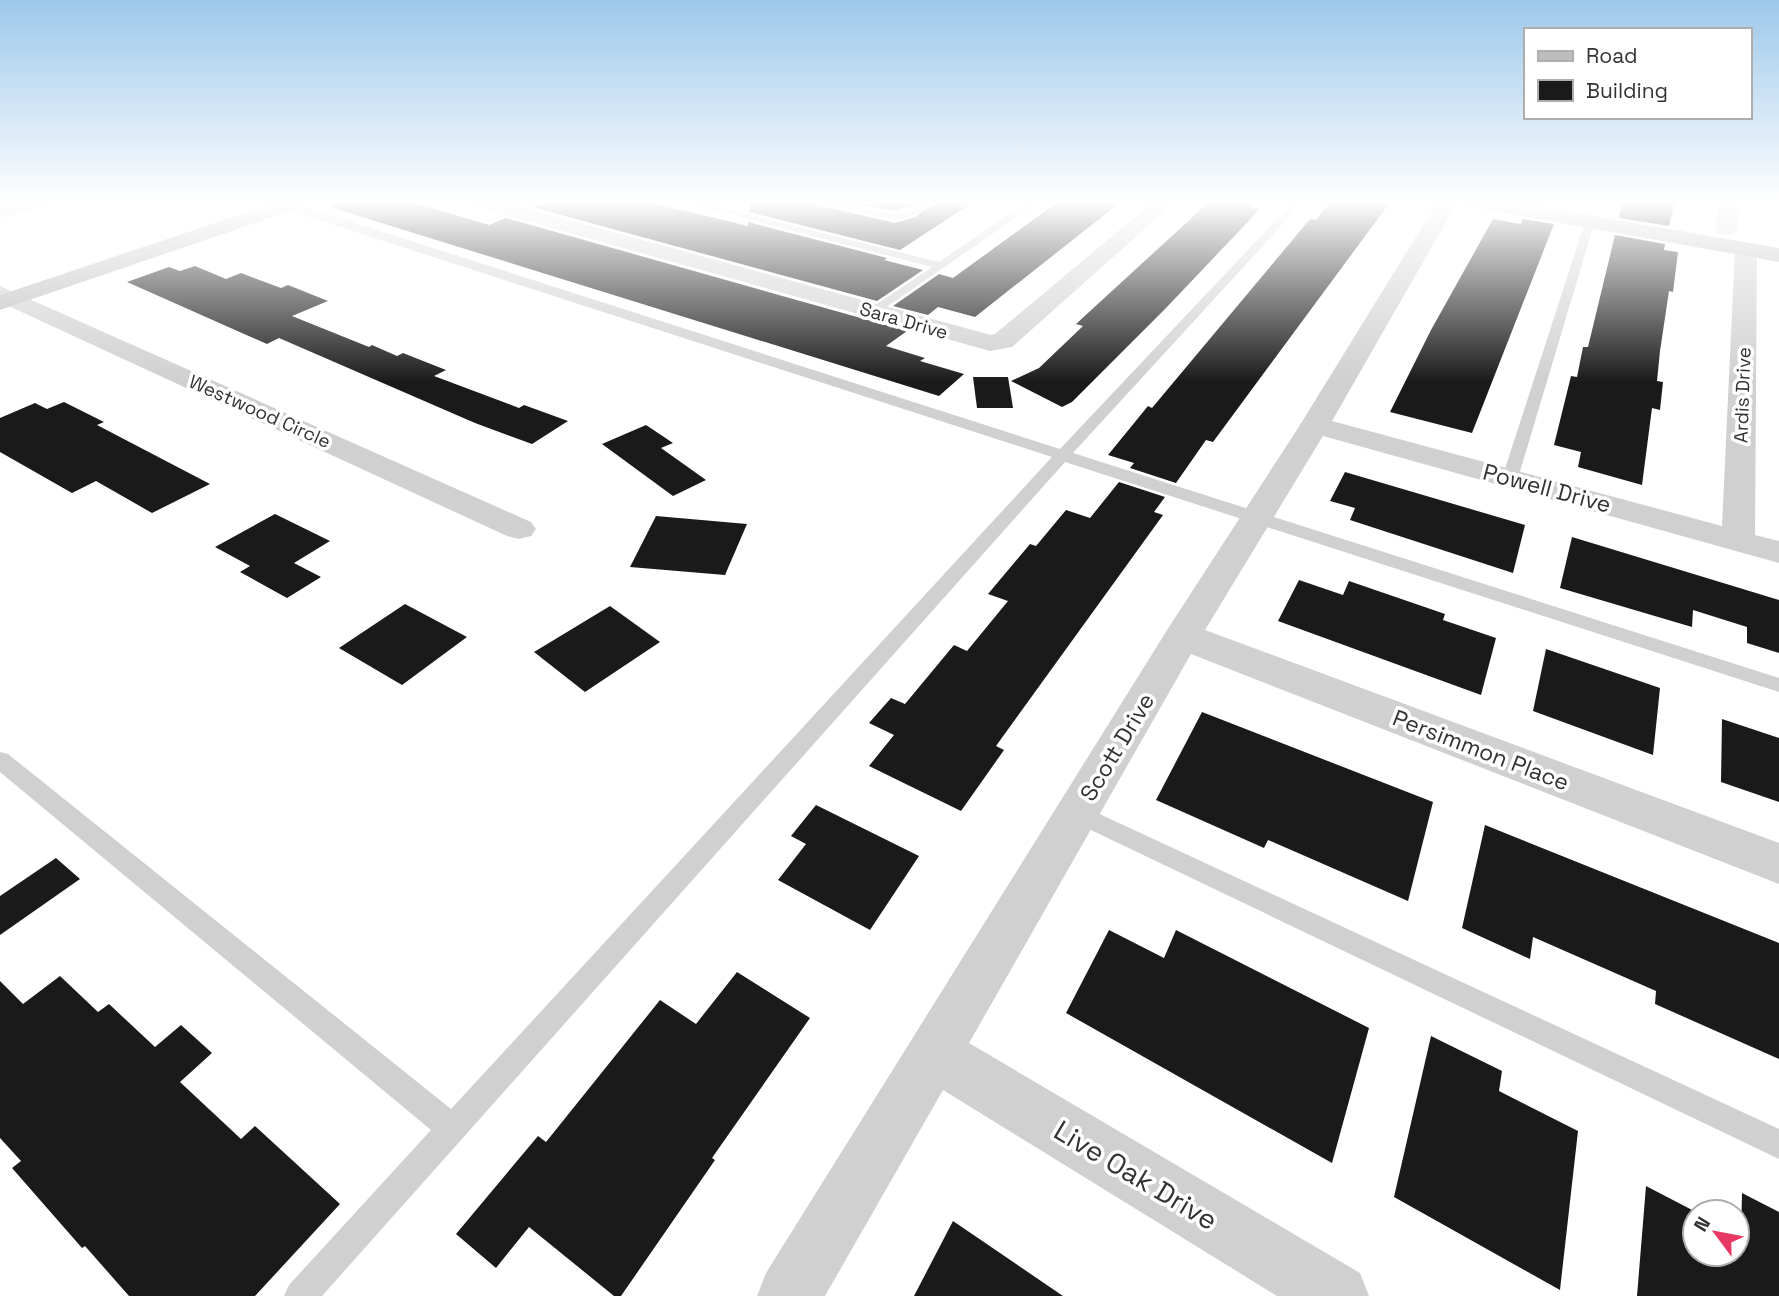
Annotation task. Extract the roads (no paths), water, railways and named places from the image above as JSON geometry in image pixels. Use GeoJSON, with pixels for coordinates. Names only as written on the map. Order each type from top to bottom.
{"type":"FeatureCollection","features":[{"type":"Feature","properties":{"kind":"main road"},"geometry":{"type":"LineString","coordinates":[[3,294],[87,261]]}},
{"type":"Feature","properties":{"kind":"main road"},"geometry":{"type":"LineString","coordinates":[[3,294],[107,261]]}},
{"type":"Feature","properties":{"kind":"street","name":"Sara Drive"},"geometry":{"type":"LineString","coordinates":[[694,261],[990,343],[1003,341],[1096,261]]}},
{"type":"Feature","properties":{"kind":"street","name":"Scott Drive"},"geometry":{"type":"LineString","coordinates":[[789,1296],[936,1054],[1182,636],[1315,425],[1412,261]]}},
{"type":"Feature","properties":{"kind":"street","name":"Ardis Drive"},"geometry":{"type":"LineString","coordinates":[[1736,261],[1738,540]]}},
{"type":"Feature","properties":{"kind":"street","name":"Westwood Circle"},"geometry":{"type":"LineString","coordinates":[[3,294],[519,529]]}},
{"type":"Feature","properties":{"kind":"street","name":"Powell Drive"},"geometry":{"type":"LineString","coordinates":[[1315,425],[1779,552]]}},
{"type":"Feature","properties":{"kind":"street","name":"Persimmon Place"},"geometry":{"type":"LineString","coordinates":[[1182,636],[1779,864]]}},
{"type":"Feature","properties":{"kind":"street","name":"Live Oak Drive"},"geometry":{"type":"LineString","coordinates":[[936,1054],[1337,1296]]}},
{"type":"Feature","properties":{"kind":"lane"},"geometry":{"type":"LineString","coordinates":[[456,261],[1779,685]]}},
{"type":"Feature","properties":{"kind":"lane"},"geometry":{"type":"LineString","coordinates":[[923,261],[941,266]]}},
{"type":"Feature","properties":{"kind":"lane"},"geometry":{"type":"LineString","coordinates":[[875,312],[948,261]]}},
{"type":"Feature","properties":{"kind":"lane"},"geometry":{"type":"LineString","coordinates":[[300,1296],[1062,456],[1243,261]]}},
{"type":"Feature","properties":{"kind":"lane"},"geometry":{"type":"LineString","coordinates":[[1510,478],[1577,261]]}},
{"type":"Feature","properties":{"kind":"lane"},"geometry":{"type":"LineString","coordinates":[[0,760],[452,1128]]}},
{"type":"Feature","properties":{"kind":"lane"},"geometry":{"type":"LineString","coordinates":[[1078,813],[1779,1144]]}}]}
